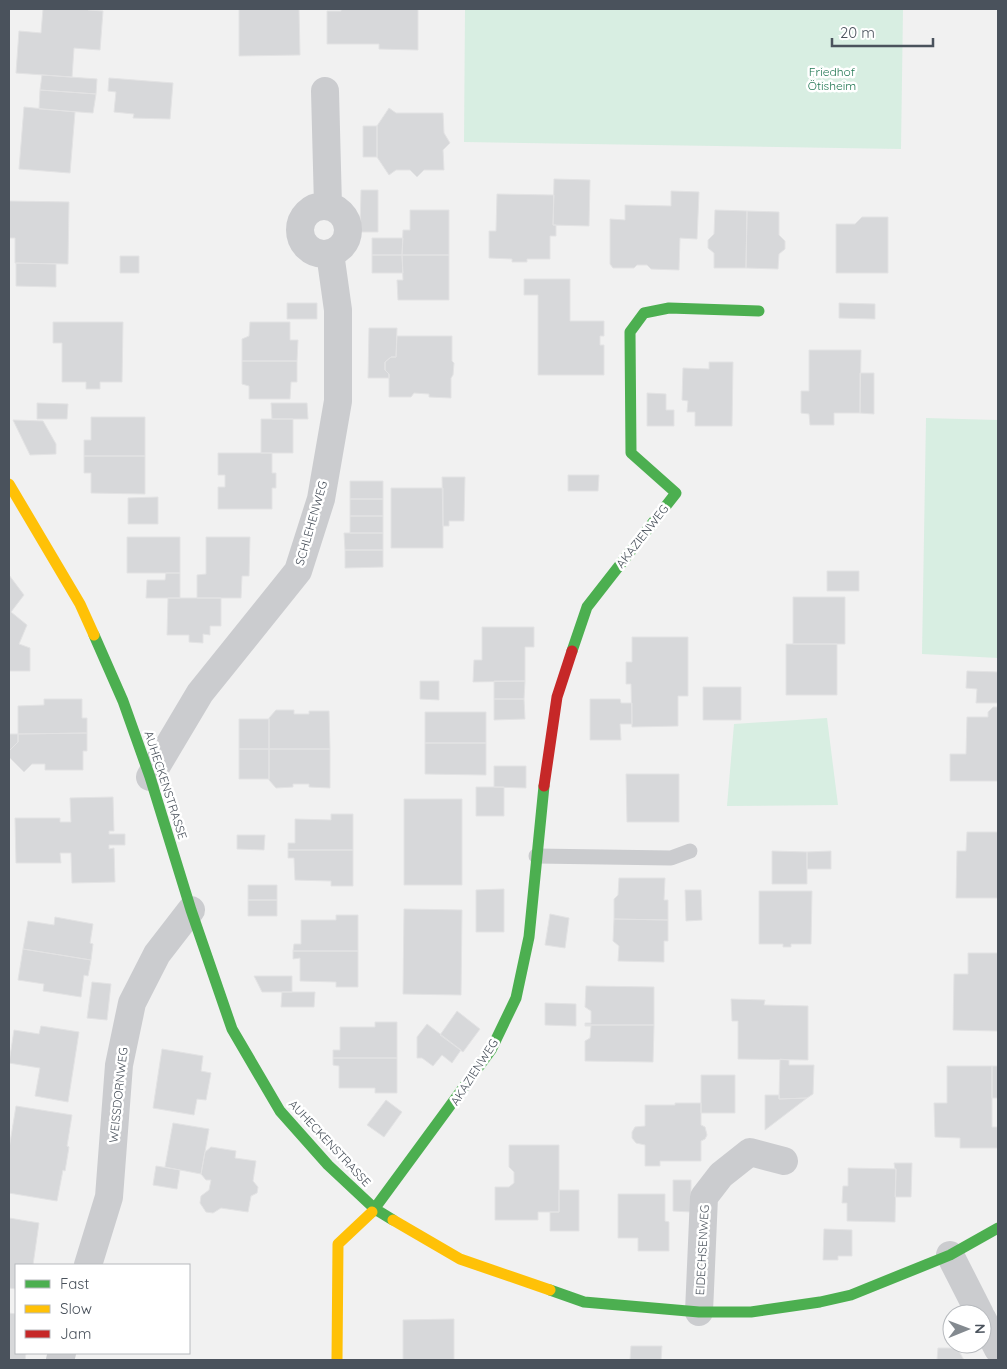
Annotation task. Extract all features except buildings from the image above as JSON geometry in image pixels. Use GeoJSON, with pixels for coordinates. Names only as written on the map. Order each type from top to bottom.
{"type":"FeatureCollection","features":[{"type":"Feature","properties":{"kind":"street"},"geometry":{"type":"LineString","coordinates":[[325,91],[328,206]]}},
{"type":"Feature","properties":{"kind":"street"},"geometry":{"type":"LineString","coordinates":[[328,206],[338,210],[345,218],[348,229],[346,240],[339,248],[330,253],[319,254],[310,249],[303,241],[300,231],[302,221],[308,212],[317,207],[328,206]]}},
{"type":"Feature","properties":{"kind":"street","name":"SCHLEHENWEG"},"geometry":{"type":"LineString","coordinates":[[150,778],[200,693],[298,571],[321,499],[338,401],[338,310],[330,253]]}},
{"type":"Feature","properties":{"kind":"street","name":"AKAZIENWEG"},"geometry":{"type":"LineString","coordinates":[[337,1360],[338,1244],[375,1209],[453,1103],[490,1050],[516,998],[529,937],[545,773],[558,697],[587,607],[676,493],[631,453],[630,332],[644,313],[669,308],[759,311]]}},
{"type":"Feature","properties":{"kind":"street","name":"AUHECKENSTRASSE"},"geometry":{"type":"LineString","coordinates":[[9,484],[80,604],[123,701],[150,778],[191,910],[232,1028],[280,1111],[328,1165],[375,1209],[460,1258],[584,1302],[699,1312],[752,1312],[820,1302],[851,1295],[950,1255],[998,1228]]}},
{"type":"Feature","properties":{"kind":"street","name":"WEISSDORNWEG"},"geometry":{"type":"LineString","coordinates":[[88,1264],[109,1197],[119,1065],[132,1003],[157,954],[191,910]]}},
{"type":"Feature","properties":{"kind":"street","name":"EIDECHSENWEG"},"geometry":{"type":"LineString","coordinates":[[699,1312],[704,1196],[721,1175],[750,1152],[784,1161]]}},
{"type":"Feature","properties":{"kind":"street"},"geometry":{"type":"LineString","coordinates":[[950,1255],[975,1304]]}},
{"type":"Feature","properties":{"kind":"street"},"geometry":{"type":"LineString","coordinates":[[992,1337],[998,1349]]}},
{"type":"Feature","properties":{"kind":"lane"},"geometry":{"type":"LineString","coordinates":[[536,856],[671,858],[690,851]]}},
{"type":"Feature","properties":{"kind":"green space","name":"Friedhof Ötisheim"},"geometry":{"type":"Polygon","coordinates":[[[465,9],[903,9],[901,149],[464,142],[465,9]]]}},
{"type":"Feature","properties":{"kind":"green space"},"geometry":{"type":"Polygon","coordinates":[[[926,418],[998,420],[998,658],[922,654],[926,418]]]}},
{"type":"Feature","properties":{"kind":"green space"},"geometry":{"type":"Polygon","coordinates":[[[827,718],[838,805],[727,806],[734,724],[827,718]]]}},
{"type":"Feature","properties":{"kind":"traffic: fast"},"geometry":{"type":"LineString","coordinates":[[572,651],[587,607],[676,493],[631,453],[630,332],[644,313],[669,308],[759,311]]}},
{"type":"Feature","properties":{"kind":"traffic: fast"},"geometry":{"type":"LineString","coordinates":[[94,635],[123,701],[150,777],[191,910],[232,1029],[280,1111],[328,1165],[375,1209],[393,1220]]}},
{"type":"Feature","properties":{"kind":"traffic: fast"},"geometry":{"type":"LineString","coordinates":[[372,1212],[491,1050],[516,998],[529,937],[544,786]]}},
{"type":"Feature","properties":{"kind":"traffic: fast"},"geometry":{"type":"LineString","coordinates":[[550,1290],[584,1302],[699,1312],[751,1312],[820,1302],[851,1295],[950,1255],[998,1228]]}},
{"type":"Feature","properties":{"kind":"traffic: slow"},"geometry":{"type":"LineString","coordinates":[[9,484],[80,604],[94,635]]}},
{"type":"Feature","properties":{"kind":"traffic: slow"},"geometry":{"type":"LineString","coordinates":[[337,1360],[338,1244],[372,1212]]}},
{"type":"Feature","properties":{"kind":"traffic: slow"},"geometry":{"type":"LineString","coordinates":[[393,1220],[460,1259],[550,1290]]}},
{"type":"Feature","properties":{"kind":"traffic: jam"},"geometry":{"type":"LineString","coordinates":[[544,786],[557,697],[572,651]]}}]}
